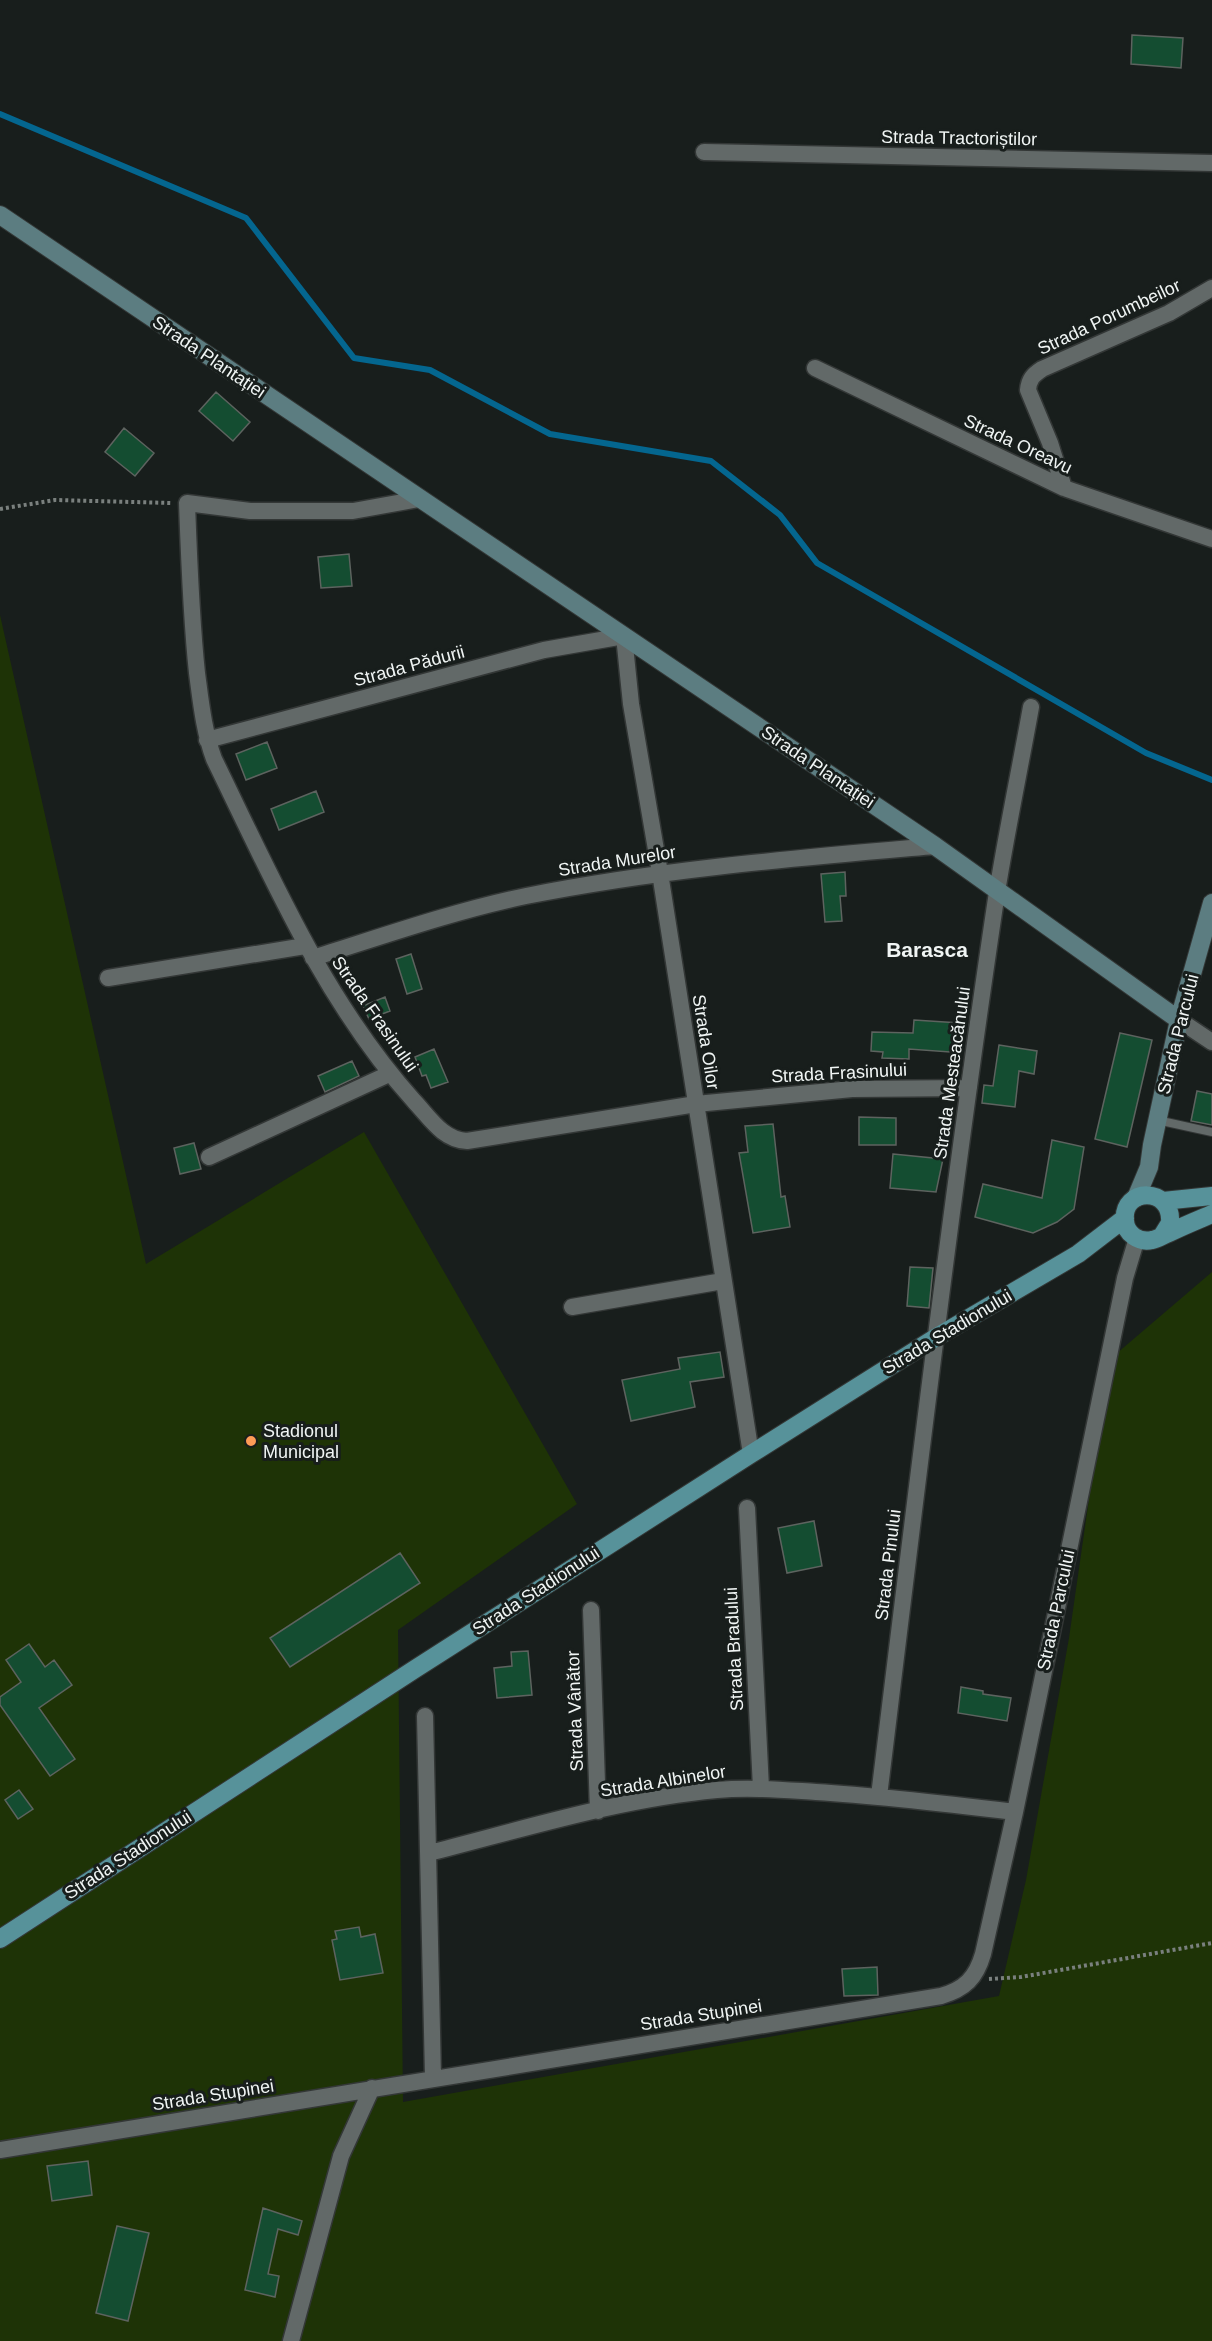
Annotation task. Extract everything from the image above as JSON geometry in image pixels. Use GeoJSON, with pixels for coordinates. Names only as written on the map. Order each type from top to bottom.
{"type":"FeatureCollection","features":[{"type":"Feature","properties":{"kind":"main road","name":"Strada Plantației"},"geometry":{"type":"LineString","coordinates":[[0,214],[998,889],[1179,1020]]}},
{"type":"Feature","properties":{"kind":"main road","name":"Strada Parcului"},"geometry":{"type":"LineString","coordinates":[[1136,1198],[1149,1167],[1179,1020],[1212,903]]}},
{"type":"Feature","properties":{"kind":"main road","name":"Strada Parcului"},"geometry":{"type":"LineString","coordinates":[[1149,1167],[1160,1199]]}},
{"type":"Feature","properties":{"kind":"main road"},"geometry":{"type":"LineString","coordinates":[[1212,1196],[1160,1199],[1146,1195],[1136,1198],[1126,1209],[1125,1218],[1127,1228],[1135,1237],[1152,1240],[1212,1214]]}},
{"type":"Feature","properties":{"kind":"main road"},"geometry":{"type":"LineString","coordinates":[[1160,1199],[1167,1206],[1170,1217],[1168,1228],[1162,1236]]}},
{"type":"Feature","properties":{"kind":"main road","name":"Strada Stadionului"},"geometry":{"type":"LineString","coordinates":[[0,1939],[751,1454],[935,1338],[1078,1254],[1125,1218]]}},
{"type":"Feature","properties":{"kind":"main road","name":"Strada Stadionului"},"geometry":{"type":"LineString","coordinates":[[1078,1254],[1135,1237]]}},
{"type":"Feature","properties":{"kind":"street","name":"Strada Tractoriștilor"},"geometry":{"type":"LineString","coordinates":[[704,152],[1212,163]]}},
{"type":"Feature","properties":{"kind":"street","name":"Strada Porumbeilor"},"geometry":{"type":"LineString","coordinates":[[1064,488],[1045,429],[1028,390],[1033,375],[1169,313],[1212,288]]}},
{"type":"Feature","properties":{"kind":"street","name":"Strada Oreavu"},"geometry":{"type":"LineString","coordinates":[[815,368],[1064,488],[1212,539]]}},
{"type":"Feature","properties":{"kind":"street"},"geometry":{"type":"LineString","coordinates":[[187,503],[250,511],[353,511],[419,498]]}},
{"type":"Feature","properties":{"kind":"street","name":"Strada Frasinului"},"geometry":{"type":"LineString","coordinates":[[187,503],[190,611],[207,740],[214,759],[309,952],[389,1074],[438,1127],[452,1138],[481,1139],[696,1104],[852,1089],[969,1088]]}},
{"type":"Feature","properties":{"kind":"street","name":"Strada Pădurii"},"geometry":{"type":"LineString","coordinates":[[207,740],[544,650],[624,636]]}},
{"type":"Feature","properties":{"kind":"street","name":"Strada Oilor"},"geometry":{"type":"LineString","coordinates":[[624,636],[631,704],[660,873],[751,1454]]}},
{"type":"Feature","properties":{"kind":"street","name":"Strada Mesteacănului"},"geometry":{"type":"LineString","coordinates":[[935,1338],[998,889],[1031,707]]}},
{"type":"Feature","properties":{"kind":"street","name":"Strada Murelor"},"geometry":{"type":"LineString","coordinates":[[108,978],[309,952],[486,906],[660,873],[794,858],[935,846]]}},
{"type":"Feature","properties":{"kind":"street","name":"Strada Plantației"},"geometry":{"type":"LineString","coordinates":[[1179,1020],[1212,1042]]}},
{"type":"Feature","properties":{"kind":"street"},"geometry":{"type":"LineString","coordinates":[[208,1157],[389,1074]]}},
{"type":"Feature","properties":{"kind":"street","name":"Strada Parcului"},"geometry":{"type":"LineString","coordinates":[[971,1981],[980,1966],[1015,1812],[1135,1237]]}},
{"type":"Feature","properties":{"kind":"street"},"geometry":{"type":"LineString","coordinates":[[572,1307],[723,1281]]}},
{"type":"Feature","properties":{"kind":"street","name":"Strada Pinului"},"geometry":{"type":"LineString","coordinates":[[879,1796],[935,1338]]}},
{"type":"Feature","properties":{"kind":"street","name":"Strada Bradului"},"geometry":{"type":"LineString","coordinates":[[747,1508],[761,1788]]}},
{"type":"Feature","properties":{"kind":"street","name":"Strada Vânător"},"geometry":{"type":"LineString","coordinates":[[591,1610],[598,1811]]}},
{"type":"Feature","properties":{"kind":"street"},"geometry":{"type":"LineString","coordinates":[[425,1716],[433,2078]]}},
{"type":"Feature","properties":{"kind":"street","name":"Strada Albinelor"},"geometry":{"type":"LineString","coordinates":[[429,1853],[598,1811],[682,1794],[719,1790],[761,1788],[879,1796],[1015,1812]]}},
{"type":"Feature","properties":{"kind":"street","name":"Strada Stupinei"},"geometry":{"type":"LineString","coordinates":[[0,2150],[941,1996],[963,1988],[971,1981]]}},
{"type":"Feature","properties":{"kind":"street"},"geometry":{"type":"LineString","coordinates":[[291,2341],[341,2156],[372,2088]]}},
{"type":"Feature","properties":{"kind":"lane"},"geometry":{"type":"LineString","coordinates":[[1157,1120],[1212,1132]]}},
{"type":"Feature","properties":{"kind":"path"},"geometry":{"type":"LineString","coordinates":[[0,509],[55,500],[187,503]]}},
{"type":"Feature","properties":{"kind":"path"},"geometry":{"type":"LineString","coordinates":[[971,1981],[1021,1977],[1212,1943]]}},
{"type":"Feature","properties":{"kind":"green space"},"geometry":{"type":"Polygon","coordinates":[[[0,615],[146,1264],[364,1132],[577,1504],[398,1630],[403,2102],[999,1996],[1026,1880],[1069,1638],[1109,1360],[1212,1272],[1212,2341],[0,2341],[0,615]]]}},
{"type":"Feature","properties":{"kind":"building"},"geometry":{"type":"Polygon","coordinates":[[[1132,35],[1183,38],[1181,68],[1131,64],[1132,35]]]}},
{"type":"Feature","properties":{"kind":"building"},"geometry":{"type":"Polygon","coordinates":[[[216,392],[250,422],[233,441],[199,411],[216,392]]]}},
{"type":"Feature","properties":{"kind":"building"},"geometry":{"type":"Polygon","coordinates":[[[124,428],[154,453],[135,476],[105,452],[124,428]]]}},
{"type":"Feature","properties":{"kind":"building"},"geometry":{"type":"Polygon","coordinates":[[[349,554],[352,586],[321,588],[318,557],[349,554]]]}},
{"type":"Feature","properties":{"kind":"building"},"geometry":{"type":"Polygon","coordinates":[[[267,742],[277,768],[246,780],[236,754],[267,742]]]}},
{"type":"Feature","properties":{"kind":"building"},"geometry":{"type":"Polygon","coordinates":[[[316,791],[324,812],[279,830],[271,809],[316,791]]]}},
{"type":"Feature","properties":{"kind":"building"},"geometry":{"type":"Polygon","coordinates":[[[845,872],[846,896],[840,896],[842,921],[825,922],[821,874],[845,872]]]}},
{"type":"Feature","properties":{"kind":"building"},"geometry":{"type":"Polygon","coordinates":[[[411,954],[422,989],[407,994],[396,959],[411,954]]]}},
{"type":"Feature","properties":{"kind":"building"},"geometry":{"type":"Polygon","coordinates":[[[385,997],[390,1011],[369,1019],[363,1006],[385,997]]]}},
{"type":"Feature","properties":{"kind":"building"},"geometry":{"type":"Polygon","coordinates":[[[914,1020],[960,1023],[958,1045],[951,1045],[950,1052],[909,1049],[909,1059],[882,1058],[883,1052],[871,1051],[872,1032],[913,1033],[914,1020]]]}},
{"type":"Feature","properties":{"kind":"building"},"geometry":{"type":"Polygon","coordinates":[[[1120,1033],[1152,1040],[1127,1147],[1095,1139],[1120,1033]]]}},
{"type":"Feature","properties":{"kind":"building"},"geometry":{"type":"Polygon","coordinates":[[[999,1045],[1037,1051],[1034,1074],[1019,1071],[1015,1107],[982,1103],[984,1085],[993,1086],[999,1045]]]}},
{"type":"Feature","properties":{"kind":"building"},"geometry":{"type":"Polygon","coordinates":[[[434,1049],[448,1082],[431,1088],[426,1075],[422,1076],[415,1057],[434,1049]]]}},
{"type":"Feature","properties":{"kind":"building"},"geometry":{"type":"Polygon","coordinates":[[[352,1061],[359,1076],[325,1092],[318,1076],[352,1061]]]}},
{"type":"Feature","properties":{"kind":"building"},"geometry":{"type":"Polygon","coordinates":[[[1197,1091],[1212,1094],[1212,1125],[1191,1121],[1197,1091]]]}},
{"type":"Feature","properties":{"kind":"building"},"geometry":{"type":"Polygon","coordinates":[[[859,1117],[896,1118],[896,1145],[859,1145],[859,1117]]]}},
{"type":"Feature","properties":{"kind":"building"},"geometry":{"type":"Polygon","coordinates":[[[773,1124],[781,1197],[785,1196],[790,1227],[753,1233],[739,1153],[748,1152],[745,1126],[773,1124]]]}},
{"type":"Feature","properties":{"kind":"building"},"geometry":{"type":"Polygon","coordinates":[[[1052,1140],[1084,1147],[1074,1209],[1057,1222],[1033,1233],[975,1217],[983,1184],[1042,1198],[1052,1140]]]}},
{"type":"Feature","properties":{"kind":"building"},"geometry":{"type":"Polygon","coordinates":[[[194,1143],[201,1169],[180,1174],[174,1148],[194,1143]]]}},
{"type":"Feature","properties":{"kind":"building"},"geometry":{"type":"Polygon","coordinates":[[[893,1154],[943,1159],[936,1192],[890,1188],[893,1154]]]}},
{"type":"Feature","properties":{"kind":"building"},"geometry":{"type":"Polygon","coordinates":[[[910,1267],[933,1268],[929,1308],[907,1306],[910,1267]]]}},
{"type":"Feature","properties":{"kind":"building"},"geometry":{"type":"Polygon","coordinates":[[[720,1352],[724,1377],[690,1382],[695,1407],[631,1421],[622,1380],[680,1369],[678,1358],[720,1352]]]}},
{"type":"Feature","properties":{"kind":"building"},"geometry":{"type":"Polygon","coordinates":[[[814,1521],[822,1566],[787,1573],[778,1528],[814,1521]]]}},
{"type":"Feature","properties":{"kind":"building"},"geometry":{"type":"Polygon","coordinates":[[[400,1553],[420,1583],[290,1667],[270,1638],[400,1553]]]}},
{"type":"Feature","properties":{"kind":"building"},"geometry":{"type":"Polygon","coordinates":[[[29,1644],[45,1667],[54,1660],[72,1685],[39,1708],[75,1759],[50,1776],[0,1705],[0,1697],[21,1682],[6,1660],[29,1644]]]}},
{"type":"Feature","properties":{"kind":"building"},"geometry":{"type":"Polygon","coordinates":[[[528,1651],[532,1695],[497,1698],[494,1668],[512,1666],[511,1652],[528,1651]]]}},
{"type":"Feature","properties":{"kind":"building"},"geometry":{"type":"Polygon","coordinates":[[[961,1687],[983,1691],[983,1694],[1011,1698],[1007,1721],[958,1713],[961,1687]]]}},
{"type":"Feature","properties":{"kind":"building"},"geometry":{"type":"Polygon","coordinates":[[[19,1790],[33,1809],[18,1819],[5,1800],[19,1790]]]}},
{"type":"Feature","properties":{"kind":"building"},"geometry":{"type":"Polygon","coordinates":[[[359,1927],[361,1937],[375,1934],[383,1973],[340,1980],[332,1940],[337,1939],[335,1931],[359,1927]]]}},
{"type":"Feature","properties":{"kind":"building"},"geometry":{"type":"Polygon","coordinates":[[[877,1967],[878,1995],[844,1996],[842,1969],[877,1967]]]}},
{"type":"Feature","properties":{"kind":"building"},"geometry":{"type":"Polygon","coordinates":[[[88,2161],[92,2195],[52,2201],[47,2166],[88,2161]]]}},
{"type":"Feature","properties":{"kind":"building"},"geometry":{"type":"Polygon","coordinates":[[[263,2208],[302,2221],[298,2235],[278,2229],[268,2274],[279,2276],[275,2297],[245,2290],[263,2208]]]}},
{"type":"Feature","properties":{"kind":"building"},"geometry":{"type":"Polygon","coordinates":[[[117,2226],[149,2233],[128,2321],[96,2313],[117,2226]]]}},
{"type":"Feature","properties":{"kind":"waterway"},"geometry":{"type":"LineString","coordinates":[[0,114],[246,218],[354,358],[430,370],[550,434],[711,461],[780,515],[817,563],[1146,753],[1212,780]]}},
{"type":"Feature","properties":{"kind":"place","name":"Stadionul Municipal"},"geometry":{"type":"Point","coordinates":[251,1441]}},
{"type":"Feature","properties":{"kind":"district","name":"Barasca"},"geometry":{"type":"Point","coordinates":[927,949]}}]}
